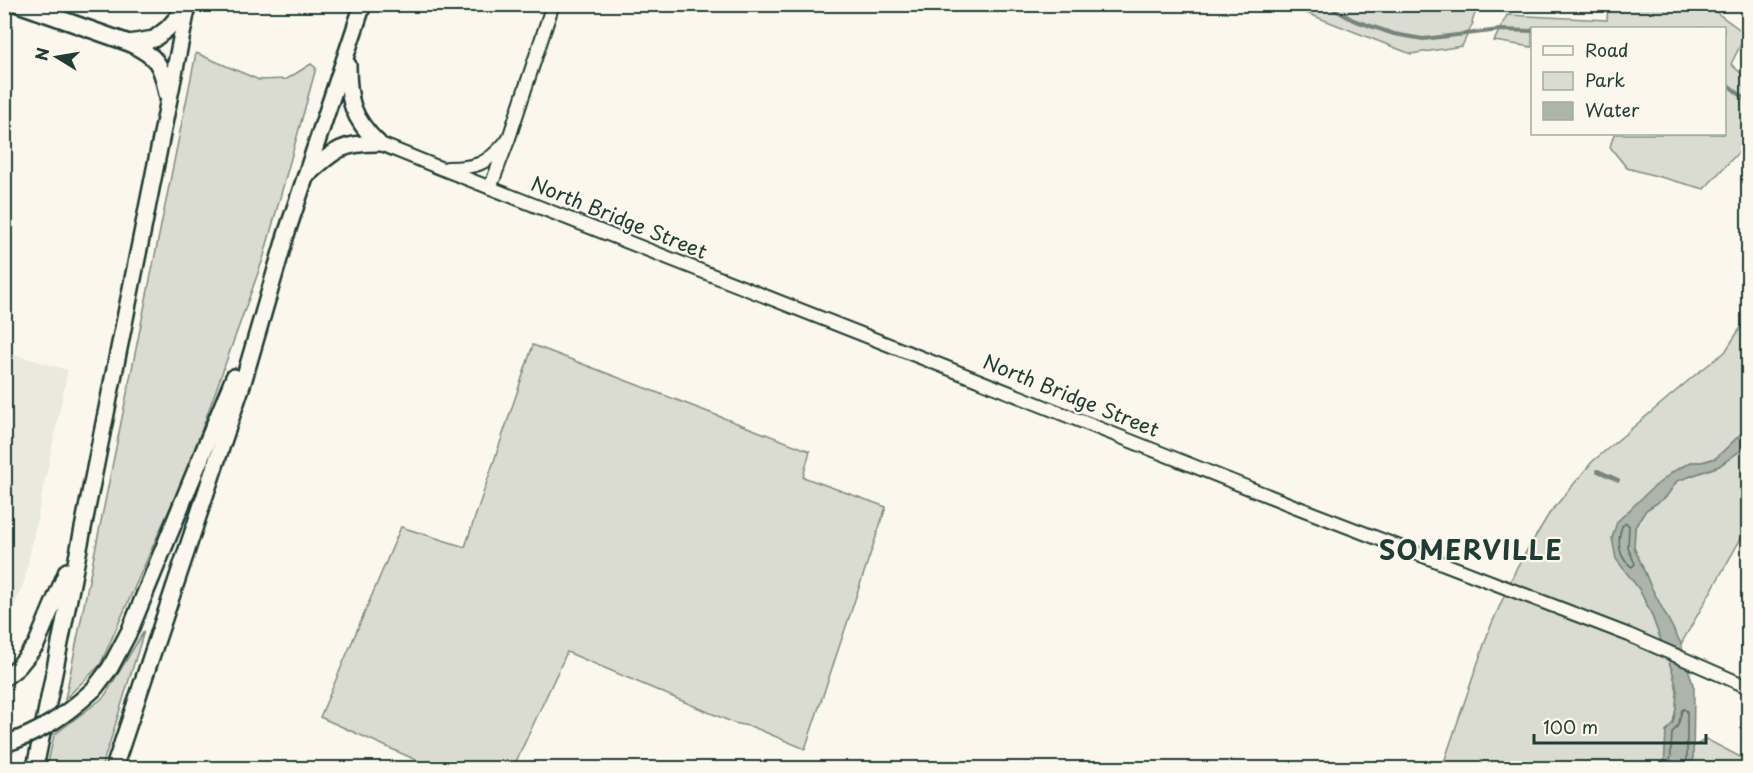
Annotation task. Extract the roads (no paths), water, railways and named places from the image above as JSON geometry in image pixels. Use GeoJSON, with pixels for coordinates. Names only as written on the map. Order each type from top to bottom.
{"type":"FeatureCollection","features":[{"type":"Feature","properties":{"kind":"highway"},"geometry":{"type":"LineString","coordinates":[[18,4],[129,43],[156,59],[164,76],[169,99]]}},
{"type":"Feature","properties":{"kind":"highway"},"geometry":{"type":"LineString","coordinates":[[53,4],[82,26]]}},
{"type":"Feature","properties":{"kind":"highway"},"geometry":{"type":"LineString","coordinates":[[114,768],[243,379],[305,177],[363,4]]}},
{"type":"Feature","properties":{"kind":"highway"},"geometry":{"type":"LineString","coordinates":[[129,43],[154,39],[167,29],[188,5]]}},
{"type":"Feature","properties":{"kind":"highway"},"geometry":{"type":"LineString","coordinates":[[35,768],[188,5]]}},
{"type":"Feature","properties":{"kind":"highway"},"geometry":{"type":"LineString","coordinates":[[349,51],[348,88],[354,112],[369,134],[378,142]]}},
{"type":"Feature","properties":{"kind":"highway"},"geometry":{"type":"LineString","coordinates":[[305,177],[335,151],[347,145],[378,142]]}},
{"type":"Feature","properties":{"kind":"highway"},"geometry":{"type":"LineString","coordinates":[[4,744],[27,736],[59,719],[94,688],[110,668],[130,630],[228,394],[274,274]]}},
{"type":"Feature","properties":{"kind":"highway"},"geometry":{"type":"LineString","coordinates":[[4,678],[18,667],[36,645],[82,531]]}},
{"type":"Feature","properties":{"kind":"street"},"geometry":{"type":"LineString","coordinates":[[490,188],[553,4]]}},
{"type":"Feature","properties":{"kind":"street"},"geometry":{"type":"LineString","coordinates":[[440,168],[468,168],[479,165],[490,159],[509,138]]}},
{"type":"Feature","properties":{"kind":"street","name":"North Bridge Street"},"geometry":{"type":"LineString","coordinates":[[378,142],[1277,499],[1629,635],[1749,687]]}},
{"type":"Feature","properties":{"kind":"water"},"geometry":{"type":"Polygon","coordinates":[[[1748,419],[1748,445],[1719,466],[1677,481],[1666,497],[1646,510],[1635,527],[1634,547],[1650,585],[1681,644],[1694,688],[1693,768],[1664,768],[1666,731],[1673,723],[1677,690],[1651,613],[1639,589],[1616,559],[1612,538],[1617,522],[1649,491],[1674,471],[1691,462],[1716,458],[1745,430],[1748,419]]]}},
{"type":"Feature","properties":{"kind":"waterway"},"geometry":{"type":"LineString","coordinates":[[1325,4],[1353,20],[1394,34],[1423,39],[1500,30],[1531,31]]}},
{"type":"Feature","properties":{"kind":"waterway"},"geometry":{"type":"LineString","coordinates":[[1726,84],[1748,101]]}},
{"type":"Feature","properties":{"kind":"waterway"},"geometry":{"type":"LineString","coordinates":[[1598,471],[1618,480]]}},
{"type":"Feature","properties":{"kind":"district","name":"SOMERVILLE"},"geometry":{"type":"Point","coordinates":[1471,551]}}]}
